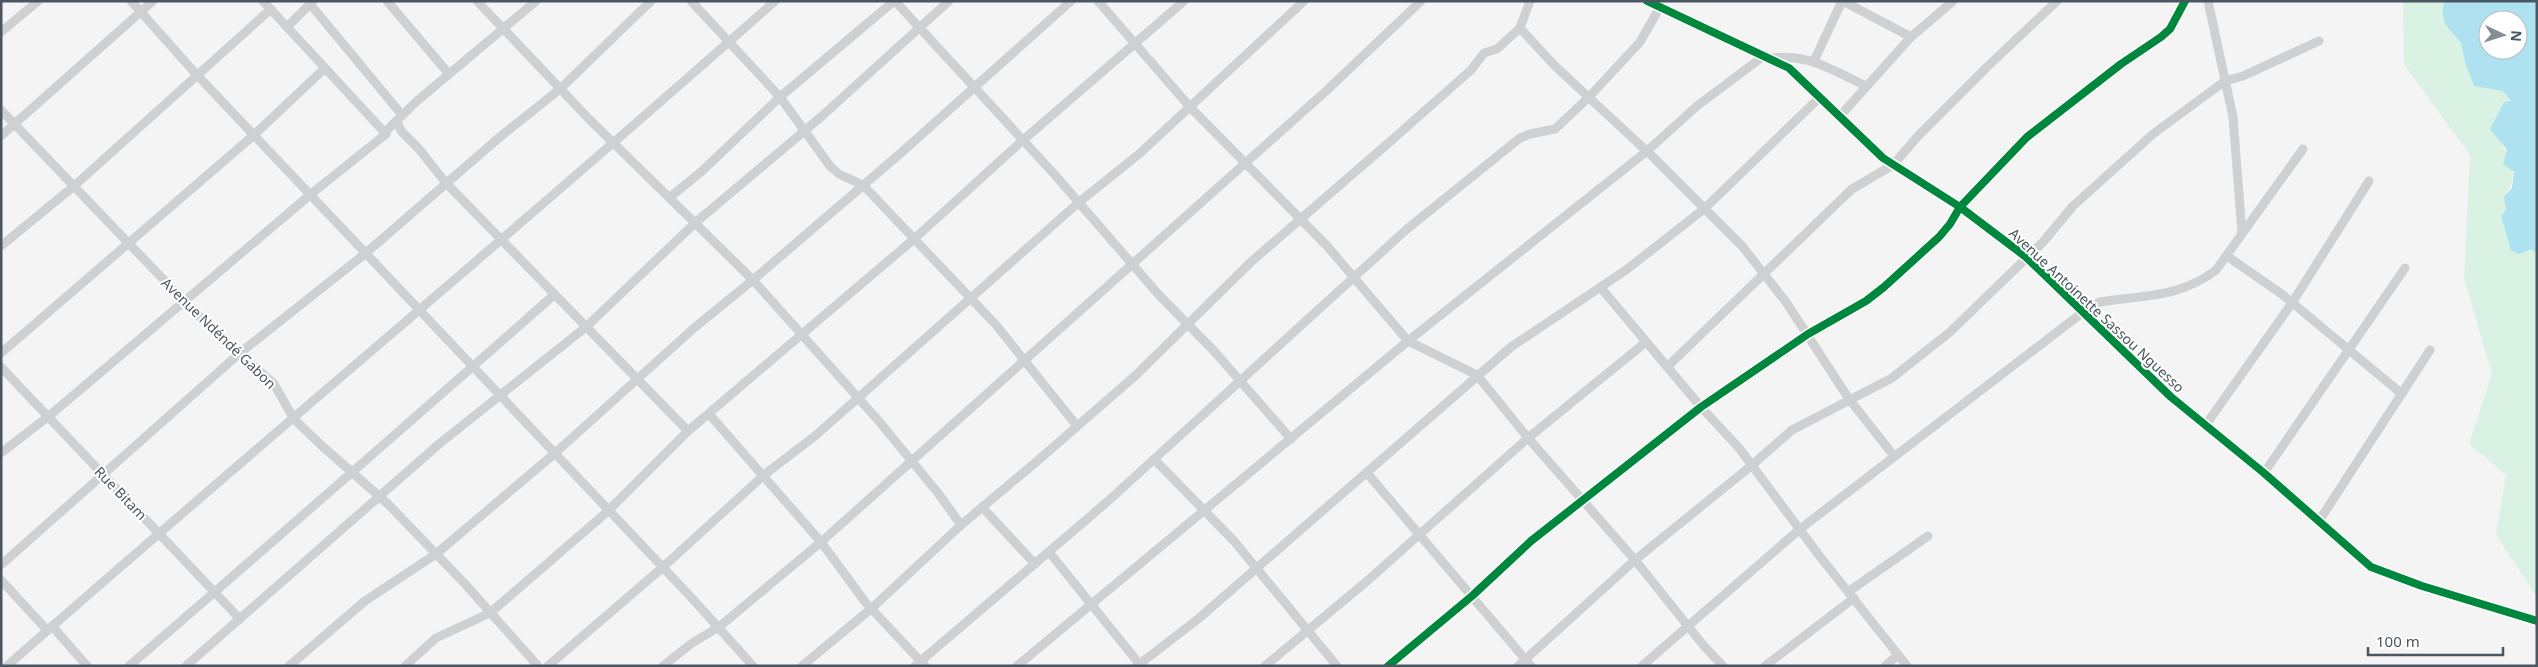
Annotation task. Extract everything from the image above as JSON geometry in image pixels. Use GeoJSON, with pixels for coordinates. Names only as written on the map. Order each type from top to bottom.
{"type":"FeatureCollection","features":[{"type":"Feature","properties":{"kind":"street"},"geometry":{"type":"LineString","coordinates":[[1,32],[38,1]]}},
{"type":"Feature","properties":{"kind":"street"},"geometry":{"type":"LineString","coordinates":[[131,1],[197,76],[311,194],[498,395],[719,627],[753,666]]}},
{"type":"Feature","properties":{"kind":"street"},"geometry":{"type":"LineString","coordinates":[[1,136],[153,1]]}},
{"type":"Feature","properties":{"kind":"street"},"geometry":{"type":"LineString","coordinates":[[263,1],[386,134]]}},
{"type":"Feature","properties":{"kind":"street"},"geometry":{"type":"LineString","coordinates":[[387,1],[449,74]]}},
{"type":"Feature","properties":{"kind":"street"},"geometry":{"type":"LineString","coordinates":[[477,1],[560,89],[753,280],[911,460],[938,492],[961,525]]}},
{"type":"Feature","properties":{"kind":"street"},"geometry":{"type":"LineString","coordinates":[[1,454],[49,416],[311,194],[386,134],[385,132],[399,118],[536,1]]}},
{"type":"Feature","properties":{"kind":"street"},"geometry":{"type":"LineString","coordinates":[[1,565],[104,476],[240,352],[366,253],[446,183],[560,89],[651,1]]}},
{"type":"Feature","properties":{"kind":"street"},"geometry":{"type":"LineString","coordinates":[[691,1],[780,97],[806,130],[830,166],[839,174],[864,185],[996,325],[1077,426]]}},
{"type":"Feature","properties":{"kind":"street"},"geometry":{"type":"LineString","coordinates":[[7,666],[159,532],[502,241],[775,1]]}},
{"type":"Feature","properties":{"kind":"street"},"geometry":{"type":"LineString","coordinates":[[669,198],[702,171],[780,97],[895,1],[1055,175],[1186,324],[1214,351],[1240,383],[1291,439]]}},
{"type":"Feature","properties":{"kind":"street"},"geometry":{"type":"LineString","coordinates":[[186,666],[498,395],[586,327],[695,223],[806,130],[949,1]]}},
{"type":"Feature","properties":{"kind":"street"},"geometry":{"type":"LineString","coordinates":[[289,666],[365,601],[436,554],[554,454],[593,416],[864,185],[1071,1]]}},
{"type":"Feature","properties":{"kind":"street"},"geometry":{"type":"LineString","coordinates":[[1098,1],[1190,107],[1299,220],[1327,246],[1352,278],[1408,341],[1477,375],[1528,438],[1635,560],[1723,666]]}},
{"type":"Feature","properties":{"kind":"street"},"geometry":{"type":"LineString","coordinates":[[405,666],[436,638],[490,613],[608,511],[688,431],[914,239],[1022,141],[1184,1]]}},
{"type":"Feature","properties":{"kind":"street"},"geometry":{"type":"LineString","coordinates":[[548,666],[662,568],[764,475],[815,436],[1078,203],[1138,154],[1304,1]]}},
{"type":"Feature","properties":{"kind":"street"},"geometry":{"type":"LineString","coordinates":[[662,666],[692,643],[719,627],[821,542],[1131,262],[1332,86],[1421,1]]}},
{"type":"Feature","properties":{"kind":"street"},"geometry":{"type":"LineString","coordinates":[[802,666],[872,608],[961,525],[1136,375],[1186,324],[1299,220],[1471,70],[1484,53],[1497,49],[1520,28],[1530,1]]}},
{"type":"Feature","properties":{"kind":"street","name":"Avenue Antoinette Sassou Nguesso"},"geometry":{"type":"LineString","coordinates":[[1647,1],[1789,68],[1818,98],[1894,165],[1960,207],[2026,257],[2171,398],[2264,473],[2376,570],[2537,621]]}},
{"type":"Feature","properties":{"kind":"street"},"geometry":{"type":"LineString","coordinates":[[1814,61],[1842,1],[1911,38]]}},
{"type":"Feature","properties":{"kind":"street"},"geometry":{"type":"LineString","coordinates":[[1840,116],[1911,38],[1953,1]]}},
{"type":"Feature","properties":{"kind":"street"},"geometry":{"type":"LineString","coordinates":[[1667,367],[1852,189],[1894,165],[1918,136],[2057,1]]}},
{"type":"Feature","properties":{"kind":"street"},"geometry":{"type":"LineString","coordinates":[[1388,666],[1472,596],[1531,541],[1701,407],[1808,334],[1866,301],[1884,287],[1945,232],[1960,207],[2027,137],[2121,64],[2161,37],[2170,28],[2185,1]]}},
{"type":"Feature","properties":{"kind":"street"},"geometry":{"type":"LineString","coordinates":[[2208,1],[2234,125],[2242,233]]}},
{"type":"Feature","properties":{"kind":"street"},"geometry":{"type":"LineString","coordinates":[[287,27],[312,3],[399,118],[402,132],[420,149],[446,183],[688,431]]}},
{"type":"Feature","properties":{"kind":"street"},"geometry":{"type":"LineString","coordinates":[[709,414],[821,542],[872,608],[920,664],[1240,383],[1352,278],[1408,229],[1520,138],[1555,128],[1588,97],[1640,42],[1660,8]]}},
{"type":"Feature","properties":{"kind":"street"},"geometry":{"type":"LineString","coordinates":[[1,246],[74,186],[271,9]]}},
{"type":"Feature","properties":{"kind":"street"},"geometry":{"type":"LineString","coordinates":[[1520,28],[1554,65],[1647,151],[1742,246],[1765,274],[1808,334],[1849,399],[1894,456]]}},
{"type":"Feature","properties":{"kind":"street"},"geometry":{"type":"LineString","coordinates":[[1518,666],[1528,662],[1635,560],[1751,466],[1792,430],[1892,378],[1916,361],[1950,332],[2095,185],[2153,134],[2225,80],[2243,76],[2319,41]]}},
{"type":"Feature","properties":{"kind":"street"},"geometry":{"type":"LineString","coordinates":[[1017,666],[1408,341],[1647,151],[1697,106],[1769,57],[1785,56],[1814,61],[1866,86]]}},
{"type":"Feature","properties":{"kind":"street"},"geometry":{"type":"LineString","coordinates":[[1,353],[254,136],[325,68]]}},
{"type":"Feature","properties":{"kind":"street"},"geometry":{"type":"LineString","coordinates":[[1049,552],[1139,665],[1198,619],[1477,375],[1526,336],[1601,288],[1704,210],[1818,98]]}},
{"type":"Feature","properties":{"kind":"street","name":"Avenue Ndéndé Gabon"},"geometry":{"type":"LineString","coordinates":[[1,110],[215,332],[240,352],[274,384],[294,419],[321,446],[380,496],[436,554],[538,666]]}},
{"type":"Feature","properties":{"kind":"street"},"geometry":{"type":"LineString","coordinates":[[1642,666],[1800,529],[2084,312],[2100,302],[2157,296],[2179,290],[2208,276],[2221,265],[2302,149]]}},
{"type":"Feature","properties":{"kind":"street"},"geometry":{"type":"LineString","coordinates":[[2206,426],[2292,303],[2369,180]]}},
{"type":"Feature","properties":{"kind":"street"},"geometry":{"type":"LineString","coordinates":[[2227,256],[2292,303],[2349,348],[2402,394]]}},
{"type":"Feature","properties":{"kind":"street"},"geometry":{"type":"LineString","coordinates":[[2264,473],[2405,268]]}},
{"type":"Feature","properties":{"kind":"street"},"geometry":{"type":"LineString","coordinates":[[1601,288],[1701,407],[1739,448],[1907,666]]}},
{"type":"Feature","properties":{"kind":"street"},"geometry":{"type":"LineString","coordinates":[[129,666],[353,472],[413,417],[473,368],[554,295]]}},
{"type":"Feature","properties":{"kind":"street"},"geometry":{"type":"LineString","coordinates":[[1265,666],[1528,438],[1646,342]]}},
{"type":"Feature","properties":{"kind":"street"},"geometry":{"type":"LineString","coordinates":[[2319,520],[2430,350]]}},
{"type":"Feature","properties":{"kind":"street","name":"Rue Bitam"},"geometry":{"type":"LineString","coordinates":[[1,367],[240,619]]}},
{"type":"Feature","properties":{"kind":"street"},"geometry":{"type":"LineString","coordinates":[[1154,459],[1256,568],[1337,666]]}},
{"type":"Feature","properties":{"kind":"street"},"geometry":{"type":"LineString","coordinates":[[1367,473],[1528,662]]}},
{"type":"Feature","properties":{"kind":"street"},"geometry":{"type":"LineString","coordinates":[[982,507],[1035,564]]}},
{"type":"Feature","properties":{"kind":"street"},"geometry":{"type":"LineString","coordinates":[[1765,666],[1851,595],[1928,536]]}},
{"type":"Feature","properties":{"kind":"street"},"geometry":{"type":"LineString","coordinates":[[1,580],[87,666]]}},
{"type":"Feature","properties":{"kind":"street"},"geometry":{"type":"LineString","coordinates":[[1885,666],[1898,655]]}},
{"type":"Feature","properties":{"kind":"green space"},"geometry":{"type":"Polygon","coordinates":[[[2403,1],[2445,1],[2442,10],[2445,24],[2461,43],[2465,62],[2489,88],[2503,91],[2511,101],[2504,102],[2490,129],[2507,153],[2512,171],[2510,188],[2504,197],[2506,210],[2501,216],[2511,251],[2519,254],[2531,249],[2537,253],[2537,597],[2496,535],[2506,475],[2469,444],[2492,374],[2464,279],[2470,155],[2404,64],[2403,1]]]}},
{"type":"Feature","properties":{"kind":"water"},"geometry":{"type":"Polygon","coordinates":[[[2445,1],[2537,1],[2537,253],[2531,249],[2519,254],[2511,251],[2501,216],[2506,210],[2504,197],[2512,188],[2514,172],[2503,164],[2507,150],[2490,129],[2504,102],[2511,101],[2503,91],[2474,86],[2465,62],[2461,43],[2445,24],[2442,10],[2445,1]]]}},
{"type":"Feature","properties":{"kind":"cycle path"},"geometry":{"type":"LineString","coordinates":[[1647,1],[1789,68],[1883,158],[1960,207],[2026,257],[2171,397],[2264,473],[2371,567],[2422,586],[2537,621]]}},
{"type":"Feature","properties":{"kind":"cycle path"},"geometry":{"type":"LineString","coordinates":[[1388,666],[1472,596],[1531,541],[1701,407],[1808,334],[1866,301],[1884,287],[1939,237],[1950,224],[1960,207],[2027,137],[2121,64],[2161,37],[2170,29],[2185,1]]}}]}
